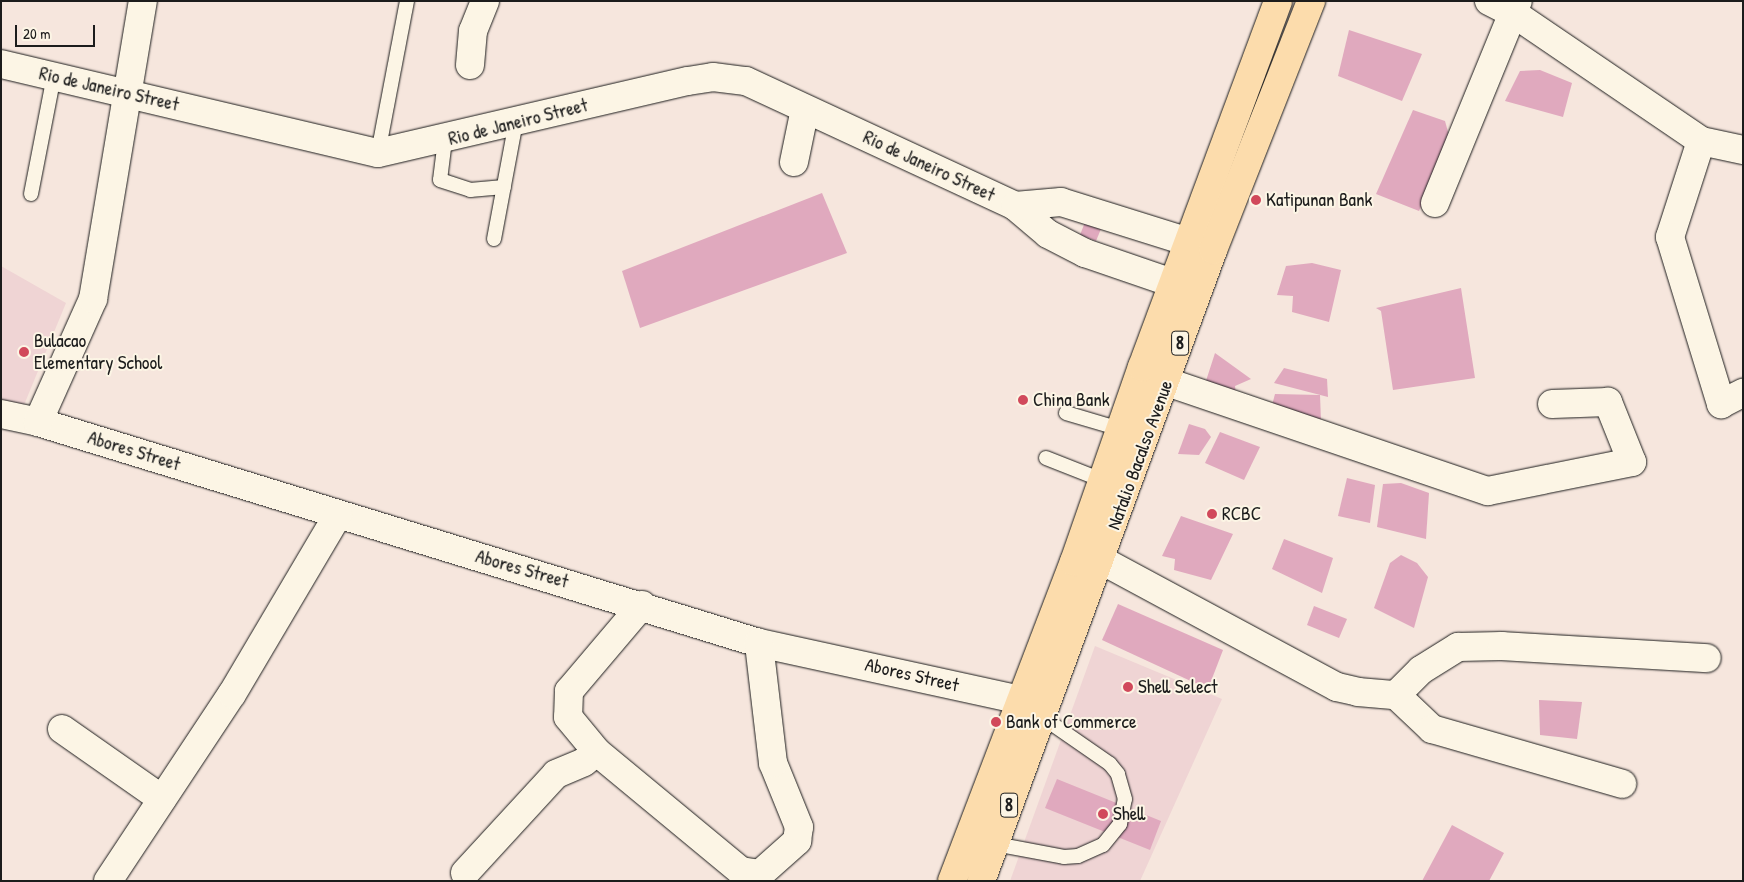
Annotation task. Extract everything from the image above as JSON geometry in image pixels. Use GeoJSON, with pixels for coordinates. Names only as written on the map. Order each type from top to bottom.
{"type":"FeatureCollection","features":[{"type":"Feature","properties":{"kind":"main road","name":"Natalio Bacalso Avenue"},"geometry":{"type":"LineString","coordinates":[[952,881],[1120,429],[1186,286],[1201,246],[1278,1]]}},
{"type":"Feature","properties":{"kind":"main road","name":"Natalio Bacalso Avenue"},"geometry":{"type":"LineString","coordinates":[[1201,246],[1311,1]]}},
{"type":"Feature","properties":{"kind":"main road","name":"Natalio Bacalso Avenue"},"geometry":{"type":"LineString","coordinates":[[981,881],[1167,382],[1186,286]]}},
{"type":"Feature","properties":{"kind":"street"},"geometry":{"type":"LineString","coordinates":[[38,422],[94,300],[126,93],[143,1]]}},
{"type":"Feature","properties":{"kind":"street"},"geometry":{"type":"LineString","coordinates":[[470,66],[473,31],[485,1]]}},
{"type":"Feature","properties":{"kind":"street"},"geometry":{"type":"LineString","coordinates":[[1489,1],[1515,7],[1701,141],[1740,141]]}},
{"type":"Feature","properties":{"kind":"street"},"geometry":{"type":"LineString","coordinates":[[1435,202],[1515,7]]}},
{"type":"Feature","properties":{"kind":"street","name":"Rio de Janeiro Street"},"geometry":{"type":"LineString","coordinates":[[1,64],[378,153],[444,140],[713,77],[746,81],[1015,206],[1048,234],[1085,253],[1186,286]]}},
{"type":"Feature","properties":{"kind":"street"},"geometry":{"type":"LineString","coordinates":[[794,162],[805,108]]}},
{"type":"Feature","properties":{"kind":"street"},"geometry":{"type":"LineString","coordinates":[[1701,141],[1670,237],[1721,404],[1743,392]]}},
{"type":"Feature","properties":{"kind":"street","name":"Rio de Janeiro Street"},"geometry":{"type":"LineString","coordinates":[[1015,206],[1061,202],[1201,246]]}},
{"type":"Feature","properties":{"kind":"street"},"geometry":{"type":"LineString","coordinates":[[1167,382],[1488,491],[1632,462],[1608,402],[1552,404]]}},
{"type":"Feature","properties":{"kind":"street","name":"Abores Street"},"geometry":{"type":"LineString","coordinates":[[1,414],[38,422],[338,515],[642,605],[759,643],[1018,700],[1044,711]]}},
{"type":"Feature","properties":{"kind":"street"},"geometry":{"type":"LineString","coordinates":[[108,881],[232,694],[338,515]]}},
{"type":"Feature","properties":{"kind":"street"},"geometry":{"type":"LineString","coordinates":[[1101,560],[1337,687],[1396,695],[1432,729],[1622,784]]}},
{"type":"Feature","properties":{"kind":"street"},"geometry":{"type":"LineString","coordinates":[[642,605],[569,691],[568,717],[597,752],[741,871],[760,874],[797,841],[799,827],[773,763],[759,643]]}},
{"type":"Feature","properties":{"kind":"street"},"geometry":{"type":"LineString","coordinates":[[1396,695],[1421,670],[1458,647],[1502,646],[1708,658]]}},
{"type":"Feature","properties":{"kind":"street"},"geometry":{"type":"LineString","coordinates":[[62,729],[162,799]]}},
{"type":"Feature","properties":{"kind":"street"},"geometry":{"type":"LineString","coordinates":[[465,873],[556,774],[584,762],[597,752]]}},
{"type":"Feature","properties":{"kind":"lane"},"geometry":{"type":"LineString","coordinates":[[378,153],[406,1]]}},
{"type":"Feature","properties":{"kind":"lane"},"geometry":{"type":"LineString","coordinates":[[31,194],[54,76]]}},
{"type":"Feature","properties":{"kind":"lane"},"geometry":{"type":"LineString","coordinates":[[494,239],[516,122]]}},
{"type":"Feature","properties":{"kind":"lane"},"geometry":{"type":"LineString","coordinates":[[444,140],[440,180],[470,190],[504,187]]}},
{"type":"Feature","properties":{"kind":"lane"},"geometry":{"type":"LineString","coordinates":[[1066,412],[1120,429]]}},
{"type":"Feature","properties":{"kind":"lane"},"geometry":{"type":"LineString","coordinates":[[1046,458],[1102,480]]}},
{"type":"Feature","properties":{"kind":"lane"},"geometry":{"type":"LineString","coordinates":[[995,844],[1064,857],[1078,856],[1103,845],[1120,824],[1125,799],[1114,769],[1044,711]]}},
{"type":"Feature","properties":{"kind":"shaded area","name":"Bulacao Elementary School"},"geometry":{"type":"Polygon","coordinates":[[[1,266],[66,303],[24,405],[1,401],[1,266]]]}},
{"type":"Feature","properties":{"kind":"shaded area"},"geometry":{"type":"Polygon","coordinates":[[[1095,646],[1222,699],[1140,881],[1010,881],[1095,646]]]}},
{"type":"Feature","properties":{"kind":"building"},"geometry":{"type":"Polygon","coordinates":[[[1349,30],[1422,54],[1402,101],[1338,76],[1349,30]]]}},
{"type":"Feature","properties":{"kind":"building"},"geometry":{"type":"Polygon","coordinates":[[[1540,70],[1572,83],[1563,117],[1505,101],[1520,71],[1540,70]]]}},
{"type":"Feature","properties":{"kind":"building"},"geometry":{"type":"Polygon","coordinates":[[[1413,110],[1445,121],[1450,139],[1419,211],[1376,194],[1413,110]]]}},
{"type":"Feature","properties":{"kind":"building"},"geometry":{"type":"Polygon","coordinates":[[[822,193],[847,253],[640,328],[622,271],[822,193]]]}},
{"type":"Feature","properties":{"kind":"building"},"geometry":{"type":"Polygon","coordinates":[[[1087,217],[1103,224],[1096,241],[1080,235],[1087,217]]]}},
{"type":"Feature","properties":{"kind":"building"},"geometry":{"type":"Polygon","coordinates":[[[1312,263],[1341,270],[1329,322],[1292,312],[1293,296],[1277,295],[1286,266],[1312,263]]]}},
{"type":"Feature","properties":{"kind":"building"},"geometry":{"type":"Polygon","coordinates":[[[1461,288],[1475,378],[1393,390],[1381,311],[1376,308],[1461,288]]]}},
{"type":"Feature","properties":{"kind":"building"},"geometry":{"type":"Polygon","coordinates":[[[1215,353],[1251,379],[1235,386],[1236,395],[1204,387],[1215,353]]]}},
{"type":"Feature","properties":{"kind":"building"},"geometry":{"type":"Polygon","coordinates":[[[1284,368],[1327,379],[1328,397],[1274,383],[1284,368]]]}},
{"type":"Feature","properties":{"kind":"building"},"geometry":{"type":"Polygon","coordinates":[[[1275,394],[1320,395],[1321,421],[1271,409],[1275,394]]]}},
{"type":"Feature","properties":{"kind":"building"},"geometry":{"type":"Polygon","coordinates":[[[1189,424],[1205,429],[1211,437],[1199,455],[1178,454],[1189,424]]]}},
{"type":"Feature","properties":{"kind":"building"},"geometry":{"type":"Polygon","coordinates":[[[1220,432],[1260,447],[1244,480],[1205,463],[1220,432]]]}},
{"type":"Feature","properties":{"kind":"building"},"geometry":{"type":"Polygon","coordinates":[[[1347,478],[1375,485],[1370,523],[1338,516],[1347,478]]]}},
{"type":"Feature","properties":{"kind":"building"},"geometry":{"type":"Polygon","coordinates":[[[1401,483],[1429,493],[1426,539],[1377,527],[1383,484],[1401,483]]]}},
{"type":"Feature","properties":{"kind":"building"},"geometry":{"type":"Polygon","coordinates":[[[1181,516],[1233,534],[1211,580],[1174,570],[1175,559],[1162,556],[1181,516]]]}},
{"type":"Feature","properties":{"kind":"building"},"geometry":{"type":"Polygon","coordinates":[[[1284,539],[1333,558],[1322,593],[1272,569],[1284,539]]]}},
{"type":"Feature","properties":{"kind":"building"},"geometry":{"type":"Polygon","coordinates":[[[1401,555],[1417,563],[1428,577],[1414,628],[1374,608],[1390,563],[1401,555]]]}},
{"type":"Feature","properties":{"kind":"building"},"geometry":{"type":"Polygon","coordinates":[[[1118,604],[1223,650],[1208,689],[1102,640],[1118,604]]]}},
{"type":"Feature","properties":{"kind":"building"},"geometry":{"type":"Polygon","coordinates":[[[1314,606],[1347,619],[1339,638],[1307,625],[1314,606]]]}},
{"type":"Feature","properties":{"kind":"building"},"geometry":{"type":"Polygon","coordinates":[[[1539,700],[1582,702],[1577,739],[1540,735],[1539,700]]]}},
{"type":"Feature","properties":{"kind":"building","name":"Shell"},"geometry":{"type":"Polygon","coordinates":[[[1057,779],[1161,821],[1150,850],[1045,808],[1057,779]]]}},
{"type":"Feature","properties":{"kind":"building"},"geometry":{"type":"Polygon","coordinates":[[[1452,825],[1504,853],[1489,881],[1422,881],[1452,825]]]}},
{"type":"Feature","properties":{"kind":"place","name":"Katipunan Bank"},"geometry":{"type":"Point","coordinates":[1256,200]}},
{"type":"Feature","properties":{"kind":"place","name":"Bulacao Elementary School"},"geometry":{"type":"Point","coordinates":[24,352]}},
{"type":"Feature","properties":{"kind":"place","name":"China Bank"},"geometry":{"type":"Point","coordinates":[1023,400]}},
{"type":"Feature","properties":{"kind":"place","name":"RCBC"},"geometry":{"type":"Point","coordinates":[1212,514]}},
{"type":"Feature","properties":{"kind":"place","name":"Shell Select"},"geometry":{"type":"Point","coordinates":[1128,687]}},
{"type":"Feature","properties":{"kind":"place","name":"Bank of Commerce"},"geometry":{"type":"Point","coordinates":[996,722]}},
{"type":"Feature","properties":{"kind":"place","name":"Shell"},"geometry":{"type":"Point","coordinates":[1103,814]}}]}
